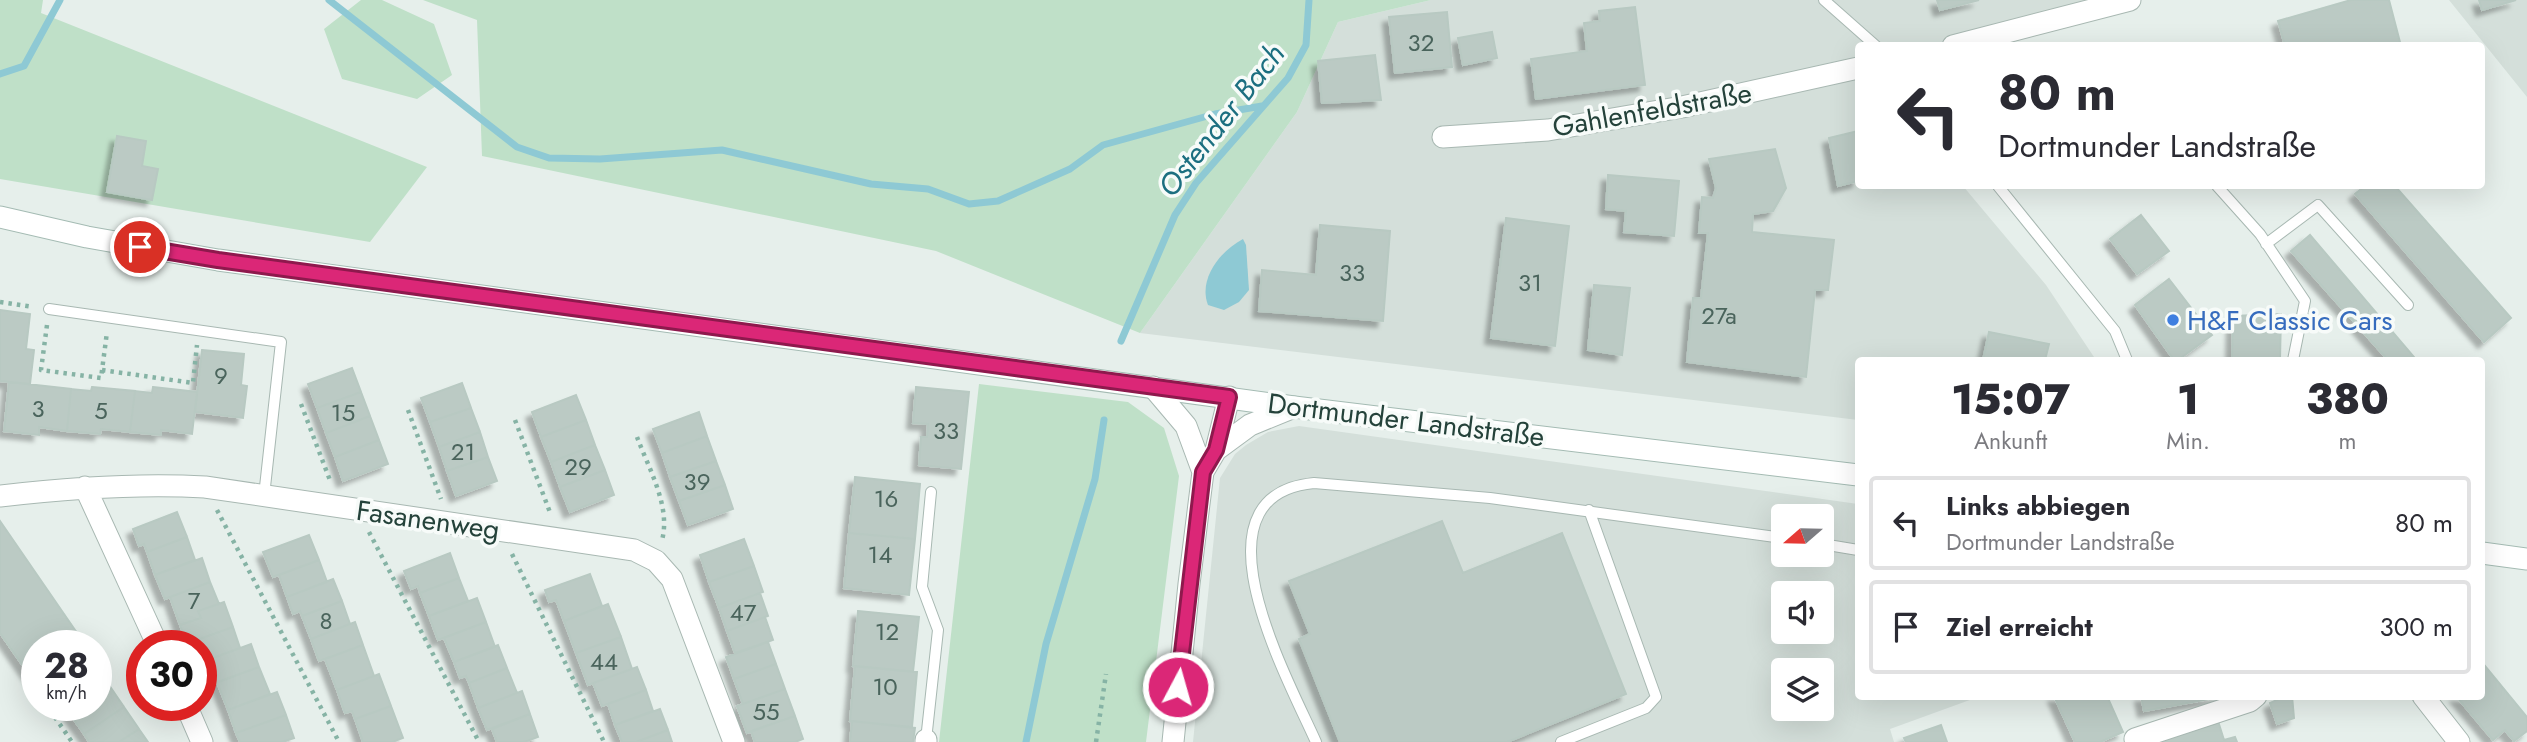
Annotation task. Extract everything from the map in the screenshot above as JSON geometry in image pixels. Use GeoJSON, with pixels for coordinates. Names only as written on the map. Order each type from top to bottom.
{"type":"FeatureCollection","features":[{"type":"Feature","properties":{"kind":"street"},"geometry":{"type":"LineString","coordinates":[[1967,42],[2095,4],[2130,0]]}},
{"type":"Feature","properties":{"kind":"street","name":"Gahlenfeldstraße"},"geometry":{"type":"LineString","coordinates":[[1443,137],[1548,130],[1682,107],[1855,69]]}},
{"type":"Feature","properties":{"kind":"street","name":"Dortmunder Landstraße"},"geometry":{"type":"LineString","coordinates":[[0,216],[87,237],[218,260],[1294,407],[1855,475]]}},
{"type":"Feature","properties":{"kind":"street"},"geometry":{"type":"LineString","coordinates":[[1153,387],[1186,426],[1203,472]]}},
{"type":"Feature","properties":{"kind":"street"},"geometry":{"type":"LineString","coordinates":[[1173,742],[1203,472],[1216,450],[1229,397]]}},
{"type":"Feature","properties":{"kind":"street"},"geometry":{"type":"LineString","coordinates":[[1216,450],[1250,425],[1294,407]]}},
{"type":"Feature","properties":{"kind":"street"},"geometry":{"type":"LineString","coordinates":[[85,487],[151,630]]}},
{"type":"Feature","properties":{"kind":"street","name":"Fasanenweg"},"geometry":{"type":"LineString","coordinates":[[0,496],[85,487],[205,487],[634,550],[656,561]]}},
{"type":"Feature","properties":{"kind":"street"},"geometry":{"type":"LineString","coordinates":[[2485,553],[2527,559]]}},
{"type":"Feature","properties":{"kind":"street"},"geometry":{"type":"LineString","coordinates":[[656,561],[672,579],[734,742]]}},
{"type":"Feature","properties":{"kind":"street"},"geometry":{"type":"LineString","coordinates":[[2135,739],[2251,700]]}},
{"type":"Feature","properties":{"kind":"street"},"geometry":{"type":"LineString","coordinates":[[2426,700],[2459,742]]}},
{"type":"Feature","properties":{"kind":"street"},"geometry":{"type":"LineString","coordinates":[[193,721],[202,742]]}},
{"type":"Feature","properties":{"kind":"lane"},"geometry":{"type":"LineString","coordinates":[[1824,0],[1871,42]]}},
{"type":"Feature","properties":{"kind":"lane"},"geometry":{"type":"LineString","coordinates":[[2000,189],[2115,331],[2126,357]]}},
{"type":"Feature","properties":{"kind":"lane"},"geometry":{"type":"LineString","coordinates":[[2220,189],[2266,244],[2305,301],[2294,357]]}},
{"type":"Feature","properties":{"kind":"lane"},"geometry":{"type":"LineString","coordinates":[[2266,244],[2318,205],[2408,305]]}},
{"type":"Feature","properties":{"kind":"lane"},"geometry":{"type":"LineString","coordinates":[[49,309],[281,342],[264,496]]}},
{"type":"Feature","properties":{"kind":"lane"},"geometry":{"type":"LineString","coordinates":[[1315,742],[1265,627],[1253,575],[1251,550],[1255,520],[1264,503],[1283,489],[1314,483],[1490,498],[1771,536]]}},
{"type":"Feature","properties":{"kind":"lane"},"geometry":{"type":"LineString","coordinates":[[926,741],[938,630],[922,587],[931,492]]}},
{"type":"Feature","properties":{"kind":"lane"},"geometry":{"type":"LineString","coordinates":[[1560,742],[1646,708],[1656,697],[1589,510]]}},
{"type":"Feature","properties":{"kind":"lane"},"geometry":{"type":"LineString","coordinates":[[1834,546],[1855,550]]}},
{"type":"Feature","properties":{"kind":"path"},"geometry":{"type":"LineString","coordinates":[[0,302],[49,309],[41,370],[101,378],[109,317]]}},
{"type":"Feature","properties":{"kind":"path"},"geometry":{"type":"LineString","coordinates":[[102,370],[192,383],[199,330]]}},
{"type":"Feature","properties":{"kind":"path"},"geometry":{"type":"LineString","coordinates":[[301,404],[348,508],[479,742]]}},
{"type":"Feature","properties":{"kind":"path"},"geometry":{"type":"LineString","coordinates":[[408,410],[450,523]]}},
{"type":"Feature","properties":{"kind":"path"},"geometry":{"type":"LineString","coordinates":[[515,420],[560,539]]}},
{"type":"Feature","properties":{"kind":"path"},"geometry":{"type":"LineString","coordinates":[[637,437],[664,512],[665,528],[656,561]]}},
{"type":"Feature","properties":{"kind":"path"},"geometry":{"type":"LineString","coordinates":[[205,487],[339,742]]}},
{"type":"Feature","properties":{"kind":"path"},"geometry":{"type":"LineString","coordinates":[[500,530],[604,742]]}},
{"type":"Feature","properties":{"kind":"path"},"geometry":{"type":"LineString","coordinates":[[1096,742],[1106,674]]}},
{"type":"Feature","properties":{"kind":"path"},"geometry":{"type":"LineString","coordinates":[[58,721],[72,742]]}},
{"type":"Feature","properties":{"kind":"shaded area"},"geometry":{"type":"Polygon","coordinates":[[[1431,0],[2131,0],[1964,42],[1855,42],[1855,189],[1966,189],[2046,285],[2094,357],[1855,357],[1855,420],[1140,333],[1297,112],[1338,22],[1431,0]]]}},
{"type":"Feature","properties":{"kind":"shaded area"},"geometry":{"type":"Polygon","coordinates":[[[2449,0],[2527,0],[2527,97],[2485,42],[2449,0]]]}},
{"type":"Feature","properties":{"kind":"shaded area"},"geometry":{"type":"Polygon","coordinates":[[[1299,426],[1855,504],[1855,700],[1970,700],[1890,729],[1894,742],[1193,742],[1220,478],[1235,454],[1268,432],[1299,426]]]}},
{"type":"Feature","properties":{"kind":"green space"},"geometry":{"type":"Polygon","coordinates":[[[0,0],[43,0],[41,13],[427,167],[370,242],[0,179],[0,0]]]}},
{"type":"Feature","properties":{"kind":"green space"},"geometry":{"type":"Polygon","coordinates":[[[361,0],[382,0],[434,24],[452,75],[417,99],[342,79],[324,29],[361,0]]]}},
{"type":"Feature","properties":{"kind":"green space"},"geometry":{"type":"Polygon","coordinates":[[[423,0],[1431,0],[1338,22],[1297,112],[1140,333],[936,251],[482,156],[477,20],[423,0]]]}},
{"type":"Feature","properties":{"kind":"green space"},"geometry":{"type":"Polygon","coordinates":[[[979,384],[1128,402],[1164,428],[1179,476],[1146,742],[939,742],[979,384]]]}},
{"type":"Feature","properties":{"kind":"water"},"geometry":{"type":"Polygon","coordinates":[[[1243,239],[1246,245],[1249,290],[1239,302],[1224,310],[1208,305],[1206,285],[1213,267],[1226,251],[1243,239]]]}},
{"type":"Feature","properties":{"kind":"building"},"geometry":{"type":"Polygon","coordinates":[[[1937,0],[1979,0],[1940,10],[1937,0]]]}},
{"type":"Feature","properties":{"kind":"building"},"geometry":{"type":"Polygon","coordinates":[[[2351,0],[2389,0],[2400,42],[2284,42],[2278,21],[2351,0]]]}},
{"type":"Feature","properties":{"kind":"building"},"geometry":{"type":"Polygon","coordinates":[[[2479,0],[2516,0],[2482,10],[2479,0]]]}},
{"type":"Feature","properties":{"kind":"building"},"geometry":{"type":"Polygon","coordinates":[[[1635,7],[1645,85],[1536,99],[1531,59],[1587,51],[1584,23],[1600,21],[1599,11],[1635,7]]]}},
{"type":"Feature","properties":{"kind":"building"},"geometry":{"type":"Polygon","coordinates":[[[1447,12],[1452,67],[1395,73],[1389,17],[1447,12]]]}},
{"type":"Feature","properties":{"kind":"building"},"geometry":{"type":"Polygon","coordinates":[[[1492,32],[1497,58],[1463,65],[1458,38],[1492,32]]]}},
{"type":"Feature","properties":{"kind":"building"},"geometry":{"type":"Polygon","coordinates":[[[1375,55],[1381,100],[1322,103],[1318,61],[1375,55]]]}},
{"type":"Feature","properties":{"kind":"building"},"geometry":{"type":"Polygon","coordinates":[[[1855,132],[1855,182],[1838,186],[1829,138],[1855,132]]]}},
{"type":"Feature","properties":{"kind":"building"},"geometry":{"type":"Polygon","coordinates":[[[117,136],[146,141],[142,166],[158,169],[152,200],[107,192],[117,136]]]}},
{"type":"Feature","properties":{"kind":"building"},"geometry":{"type":"Polygon","coordinates":[[[1775,149],[1786,188],[1773,211],[1753,214],[1752,232],[1834,240],[1828,290],[1815,290],[1806,377],[1687,362],[1693,298],[1701,298],[1708,233],[1699,233],[1702,197],[1713,198],[1716,188],[1709,159],[1775,149]]]}},
{"type":"Feature","properties":{"kind":"building"},"geometry":{"type":"Polygon","coordinates":[[[1608,175],[1679,181],[1674,236],[1624,232],[1626,211],[1606,209],[1608,175]]]}},
{"type":"Feature","properties":{"kind":"building"},"geometry":{"type":"Polygon","coordinates":[[[2361,189],[2398,189],[2511,318],[2484,342],[2355,194],[2361,189]]]}},
{"type":"Feature","properties":{"kind":"building"},"geometry":{"type":"Polygon","coordinates":[[[2141,215],[2169,251],[2137,274],[2110,239],[2141,215]]]}},
{"type":"Feature","properties":{"kind":"building"},"geometry":{"type":"Polygon","coordinates":[[[1506,218],[1569,226],[1555,346],[1491,338],[1506,218]]]}},
{"type":"Feature","properties":{"kind":"building"},"geometry":{"type":"Polygon","coordinates":[[[1320,225],[1390,231],[1383,321],[1259,311],[1262,270],[1316,275],[1320,225]]]}},
{"type":"Feature","properties":{"kind":"building"},"geometry":{"type":"Polygon","coordinates":[[[2310,235],[2414,357],[2385,357],[2291,251],[2310,235]]]}},
{"type":"Feature","properties":{"kind":"building","name":"H&F Classic Cars"},"geometry":{"type":"Polygon","coordinates":[[[2169,279],[2212,335],[2182,357],[2172,357],[2135,305],[2169,279]]]}},
{"type":"Feature","properties":{"kind":"building"},"geometry":{"type":"Polygon","coordinates":[[[1594,285],[1630,288],[1622,355],[1588,350],[1594,285]]]}},
{"type":"Feature","properties":{"kind":"building"},"geometry":{"type":"Polygon","coordinates":[[[0,310],[30,314],[26,349],[34,350],[30,384],[0,381],[0,310]]]}},
{"type":"Feature","properties":{"kind":"building"},"geometry":{"type":"Polygon","coordinates":[[[2281,314],[2280,357],[2232,357],[2233,316],[2281,314]]]}},
{"type":"Feature","properties":{"kind":"building"},"geometry":{"type":"Polygon","coordinates":[[[1989,332],[2049,344],[2046,357],[1984,357],[1989,332]]]}},
{"type":"Feature","properties":{"kind":"building"},"geometry":{"type":"Polygon","coordinates":[[[202,350],[244,354],[241,385],[247,386],[243,418],[195,412],[202,350]]]}},
{"type":"Feature","properties":{"kind":"building"},"geometry":{"type":"Polygon","coordinates":[[[352,368],[361,392],[317,408],[308,384],[352,368]]]}},
{"type":"Feature","properties":{"kind":"building"},"geometry":{"type":"Polygon","coordinates":[[[9,382],[71,389],[67,431],[39,427],[39,435],[4,431],[9,382]]]}},
{"type":"Feature","properties":{"kind":"building"},"geometry":{"type":"Polygon","coordinates":[[[462,383],[471,408],[430,422],[421,398],[462,383]]]}},
{"type":"Feature","properties":{"kind":"building"},"geometry":{"type":"Polygon","coordinates":[[[92,387],[135,391],[130,432],[101,429],[100,434],[67,431],[71,389],[91,391],[92,387]]]}},
{"type":"Feature","properties":{"kind":"building"},"geometry":{"type":"Polygon","coordinates":[[[153,387],[197,392],[192,434],[161,430],[161,435],[130,432],[135,391],[152,393],[153,387]]]}},
{"type":"Feature","properties":{"kind":"building"},"geometry":{"type":"Polygon","coordinates":[[[916,387],[969,392],[961,469],[919,465],[921,437],[927,437],[928,424],[913,423],[916,387]]]}},
{"type":"Feature","properties":{"kind":"building"},"geometry":{"type":"Polygon","coordinates":[[[361,392],[370,416],[326,433],[317,408],[361,392]]]}},
{"type":"Feature","properties":{"kind":"building"},"geometry":{"type":"Polygon","coordinates":[[[576,395],[586,420],[541,437],[532,412],[576,395]]]}},
{"type":"Feature","properties":{"kind":"building"},"geometry":{"type":"Polygon","coordinates":[[[471,408],[480,432],[439,447],[430,422],[471,408]]]}},
{"type":"Feature","properties":{"kind":"building"},"geometry":{"type":"Polygon","coordinates":[[[699,412],[707,436],[662,453],[653,429],[699,412]]]}},
{"type":"Feature","properties":{"kind":"building"},"geometry":{"type":"Polygon","coordinates":[[[370,416],[379,440],[335,457],[326,433],[370,416]]]}},
{"type":"Feature","properties":{"kind":"building"},"geometry":{"type":"Polygon","coordinates":[[[586,420],[595,445],[551,462],[541,437],[586,420]]]}},
{"type":"Feature","properties":{"kind":"building"},"geometry":{"type":"Polygon","coordinates":[[[480,432],[488,457],[447,471],[439,447],[480,432]]]}},
{"type":"Feature","properties":{"kind":"building"},"geometry":{"type":"Polygon","coordinates":[[[707,436],[716,461],[670,477],[662,453],[707,436]]]}},
{"type":"Feature","properties":{"kind":"building"},"geometry":{"type":"Polygon","coordinates":[[[379,440],[388,464],[343,481],[335,457],[379,440]]]}},
{"type":"Feature","properties":{"kind":"building"},"geometry":{"type":"Polygon","coordinates":[[[595,445],[605,470],[560,487],[551,462],[595,445]]]}},
{"type":"Feature","properties":{"kind":"building"},"geometry":{"type":"Polygon","coordinates":[[[488,457],[497,481],[456,496],[447,471],[488,457]]]}},
{"type":"Feature","properties":{"kind":"building"},"geometry":{"type":"Polygon","coordinates":[[[716,461],[725,485],[679,501],[670,477],[716,461]]]}},
{"type":"Feature","properties":{"kind":"building"},"geometry":{"type":"Polygon","coordinates":[[[605,470],[614,495],[570,512],[560,487],[605,470]]]}},
{"type":"Feature","properties":{"kind":"building"},"geometry":{"type":"Polygon","coordinates":[[[855,477],[920,484],[915,539],[849,533],[855,477]]]}},
{"type":"Feature","properties":{"kind":"building"},"geometry":{"type":"Polygon","coordinates":[[[725,485],[733,509],[688,525],[679,501],[725,485]]]}},
{"type":"Feature","properties":{"kind":"building"},"geometry":{"type":"Polygon","coordinates":[[[177,512],[187,537],[147,552],[144,544],[139,546],[133,529],[177,512]]]}},
{"type":"Feature","properties":{"kind":"building"},"geometry":{"type":"Polygon","coordinates":[[[0,521],[75,630],[21,630],[21,663],[0,633],[0,521]]]}},
{"type":"Feature","properties":{"kind":"building"},"geometry":{"type":"Polygon","coordinates":[[[1442,521],[1463,573],[1562,533],[1626,694],[1507,742],[1340,742],[1299,639],[1310,634],[1289,581],[1442,521]]]}},
{"type":"Feature","properties":{"kind":"building"},"geometry":{"type":"Polygon","coordinates":[[[849,533],[915,539],[909,595],[844,588],[849,533]]]}},
{"type":"Feature","properties":{"kind":"building"},"geometry":{"type":"Polygon","coordinates":[[[309,535],[319,560],[273,577],[263,552],[309,535]]]}},
{"type":"Feature","properties":{"kind":"building"},"geometry":{"type":"Polygon","coordinates":[[[187,537],[195,560],[155,575],[147,552],[187,537]]]}},
{"type":"Feature","properties":{"kind":"building"},"geometry":{"type":"Polygon","coordinates":[[[744,539],[754,566],[709,582],[700,555],[744,539]]]}},
{"type":"Feature","properties":{"kind":"building"},"geometry":{"type":"Polygon","coordinates":[[[450,553],[459,578],[420,593],[418,586],[411,589],[404,571],[450,553]]]}},
{"type":"Feature","properties":{"kind":"building"},"geometry":{"type":"Polygon","coordinates":[[[202,558],[210,582],[165,599],[155,575],[202,558]]]}},
{"type":"Feature","properties":{"kind":"building"},"geometry":{"type":"Polygon","coordinates":[[[319,560],[327,582],[287,597],[279,575],[319,560]]]}},
{"type":"Feature","properties":{"kind":"building"},"geometry":{"type":"Polygon","coordinates":[[[754,566],[763,592],[719,608],[709,582],[754,566]]]}},
{"type":"Feature","properties":{"kind":"building"},"geometry":{"type":"Polygon","coordinates":[[[590,574],[602,606],[564,621],[556,600],[549,602],[545,590],[590,574]]]}},
{"type":"Feature","properties":{"kind":"building"},"geometry":{"type":"Polygon","coordinates":[[[459,578],[468,601],[429,616],[420,593],[459,578]]]}},
{"type":"Feature","properties":{"kind":"building"},"geometry":{"type":"Polygon","coordinates":[[[333,579],[342,601],[302,616],[300,611],[293,614],[287,597],[333,579]]]}},
{"type":"Feature","properties":{"kind":"building"},"geometry":{"type":"Polygon","coordinates":[[[210,582],[219,604],[198,611],[201,618],[180,625],[170,597],[210,582]]]}},
{"type":"Feature","properties":{"kind":"building"},"geometry":{"type":"Polygon","coordinates":[[[760,593],[768,616],[727,631],[719,608],[760,593]]]}},
{"type":"Feature","properties":{"kind":"building"},"geometry":{"type":"Polygon","coordinates":[[[477,598],[486,622],[438,640],[429,616],[477,598]]]}},
{"type":"Feature","properties":{"kind":"building"},"geometry":{"type":"Polygon","coordinates":[[[342,601],[350,624],[311,639],[302,616],[342,601]]]}},
{"type":"Feature","properties":{"kind":"building"},"geometry":{"type":"Polygon","coordinates":[[[224,602],[233,627],[217,633],[217,630],[182,630],[180,625],[201,618],[198,611],[224,602]]]}},
{"type":"Feature","properties":{"kind":"building"},"geometry":{"type":"Polygon","coordinates":[[[608,604],[621,637],[576,653],[564,621],[608,604]]]}},
{"type":"Feature","properties":{"kind":"building"},"geometry":{"type":"Polygon","coordinates":[[[858,611],[919,617],[913,672],[853,666],[858,611]]]}},
{"type":"Feature","properties":{"kind":"building"},"geometry":{"type":"Polygon","coordinates":[[[765,617],[773,640],[735,653],[727,631],[765,617]]]}},
{"type":"Feature","properties":{"kind":"building"},"geometry":{"type":"Polygon","coordinates":[[[355,622],[363,645],[319,661],[311,639],[355,622]]]}},
{"type":"Feature","properties":{"kind":"building"},"geometry":{"type":"Polygon","coordinates":[[[486,622],[495,647],[454,662],[444,638],[486,622]]]}},
{"type":"Feature","properties":{"kind":"building"},"geometry":{"type":"Polygon","coordinates":[[[233,627],[240,648],[217,656],[217,633],[233,627]]]}},
{"type":"Feature","properties":{"kind":"building"},"geometry":{"type":"Polygon","coordinates":[[[621,637],[632,669],[588,685],[576,653],[621,637]]]}},
{"type":"Feature","properties":{"kind":"building"},"geometry":{"type":"Polygon","coordinates":[[[768,642],[776,664],[734,679],[726,657],[768,642]]]}},
{"type":"Feature","properties":{"kind":"building"},"geometry":{"type":"Polygon","coordinates":[[[251,644],[259,667],[217,683],[217,656],[251,644]]]}},
{"type":"Feature","properties":{"kind":"building"},"geometry":{"type":"Polygon","coordinates":[[[363,645],[374,676],[337,690],[325,659],[363,645]]]}},
{"type":"Feature","properties":{"kind":"building"},"geometry":{"type":"Polygon","coordinates":[[[498,645],[507,668],[469,683],[466,676],[460,678],[454,662],[498,645]]]}},
{"type":"Feature","properties":{"kind":"building"},"geometry":{"type":"Polygon","coordinates":[[[776,664],[785,689],[743,704],[734,679],[776,664]]]}},
{"type":"Feature","properties":{"kind":"building"},"geometry":{"type":"Polygon","coordinates":[[[855,666],[917,672],[912,727],[850,721],[855,666]]]}},
{"type":"Feature","properties":{"kind":"building"},"geometry":{"type":"Polygon","coordinates":[[[2485,666],[2527,717],[2527,731],[2514,741],[2505,730],[2493,740],[2459,700],[2485,700],[2485,666]]]}},
{"type":"Feature","properties":{"kind":"building"},"geometry":{"type":"Polygon","coordinates":[[[259,667],[270,694],[228,710],[217,682],[259,667]]]}},
{"type":"Feature","properties":{"kind":"building"},"geometry":{"type":"Polygon","coordinates":[[[637,667],[646,690],[602,706],[593,683],[637,667]]]}},
{"type":"Feature","properties":{"kind":"building"},"geometry":{"type":"Polygon","coordinates":[[[507,668],[517,693],[478,708],[469,683],[507,668]]]}},
{"type":"Feature","properties":{"kind":"building"},"geometry":{"type":"Polygon","coordinates":[[[379,674],[391,706],[355,719],[352,711],[345,713],[337,690],[379,674]]]}},
{"type":"Feature","properties":{"kind":"building"},"geometry":{"type":"Polygon","coordinates":[[[112,689],[124,707],[112,715],[112,689]]]}},
{"type":"Feature","properties":{"kind":"building"},"geometry":{"type":"Polygon","coordinates":[[[785,689],[795,716],[747,733],[737,706],[785,689]]]}},
{"type":"Feature","properties":{"kind":"building"},"geometry":{"type":"Polygon","coordinates":[[[646,690],[653,711],[615,725],[608,704],[646,690]]]}},
{"type":"Feature","properties":{"kind":"building"},"geometry":{"type":"Polygon","coordinates":[[[522,691],[530,714],[487,730],[478,708],[522,691]]]}},
{"type":"Feature","properties":{"kind":"building"},"geometry":{"type":"Polygon","coordinates":[[[277,692],[286,715],[236,733],[228,710],[277,692]]]}},
{"type":"Feature","properties":{"kind":"building"},"geometry":{"type":"Polygon","coordinates":[[[2056,700],[2109,700],[2123,732],[2100,742],[2075,742],[2056,700]]]}},
{"type":"Feature","properties":{"kind":"building"},"geometry":{"type":"Polygon","coordinates":[[[2142,700],[2203,700],[2144,711],[2142,700]]]}},
{"type":"Feature","properties":{"kind":"building"},"geometry":{"type":"Polygon","coordinates":[[[2292,700],[2294,718],[2277,724],[2270,703],[2292,700]]]}},
{"type":"Feature","properties":{"kind":"building"},"geometry":{"type":"Polygon","coordinates":[[[391,706],[403,738],[392,742],[363,742],[355,719],[391,706]]]}},
{"type":"Feature","properties":{"kind":"building"},"geometry":{"type":"Polygon","coordinates":[[[124,707],[126,721],[134,721],[139,729],[119,742],[89,742],[84,734],[103,721],[112,721],[112,715],[124,707]]]}},
{"type":"Feature","properties":{"kind":"building"},"geometry":{"type":"Polygon","coordinates":[[[660,709],[668,730],[636,742],[622,742],[615,725],[660,709]]]}},
{"type":"Feature","properties":{"kind":"building"},"geometry":{"type":"Polygon","coordinates":[[[530,714],[538,737],[524,742],[497,742],[492,729],[530,714]]]}},
{"type":"Feature","properties":{"kind":"building"},"geometry":{"type":"Polygon","coordinates":[[[286,715],[294,738],[282,742],[240,742],[236,733],[286,715]]]}},
{"type":"Feature","properties":{"kind":"building"},"geometry":{"type":"Polygon","coordinates":[[[795,716],[803,739],[795,742],[755,742],[751,731],[795,716]]]}},
{"type":"Feature","properties":{"kind":"building"},"geometry":{"type":"Polygon","coordinates":[[[75,721],[103,721],[84,734],[75,721]]]}},
{"type":"Feature","properties":{"kind":"building"},"geometry":{"type":"Polygon","coordinates":[[[852,721],[915,728],[913,742],[850,742],[852,721]]]}},
{"type":"Feature","properties":{"kind":"building"},"geometry":{"type":"Polygon","coordinates":[[[2218,721],[2224,740],[2235,737],[2237,742],[2155,742],[2218,721]]]}},
{"type":"Feature","properties":{"kind":"building"},"geometry":{"type":"Polygon","coordinates":[[[1941,725],[1947,742],[1906,742],[1904,738],[1941,725]]]}},
{"type":"Feature","properties":{"kind":"building"},"geometry":{"type":"Polygon","coordinates":[[[139,729],[148,742],[119,742],[139,729]]]}},
{"type":"Feature","properties":{"kind":"building"},"geometry":{"type":"Polygon","coordinates":[[[668,730],[672,742],[636,742],[668,730]]]}},
{"type":"Feature","properties":{"kind":"waterway"},"geometry":{"type":"LineString","coordinates":[[0,74],[24,66],[60,0]]}},
{"type":"Feature","properties":{"kind":"waterway"},"geometry":{"type":"LineString","coordinates":[[329,0],[517,147],[549,158],[600,159],[722,150],[871,184],[928,189],[969,204],[998,201],[1070,169],[1103,145],[1215,114],[1262,106]]}},
{"type":"Feature","properties":{"kind":"waterway","name":"Ostender Bach"},"geometry":{"type":"LineString","coordinates":[[1121,341],[1175,215],[1196,183],[1288,78],[1306,45],[1309,0]]}},
{"type":"Feature","properties":{"kind":"waterway"},"geometry":{"type":"LineString","coordinates":[[1026,742],[1046,644],[1095,479],[1104,420]]}},
{"type":"Feature","properties":{"kind":"place","name":"H&F Classic Cars"},"geometry":{"type":"Point","coordinates":[2173,320]}},
{"type":"Feature","properties":{"kind":"route"},"geometry":{"type":"LineString","coordinates":[[140,247],[218,260],[1229,397],[1216,450],[1203,472],[1178,687]]}}]}
